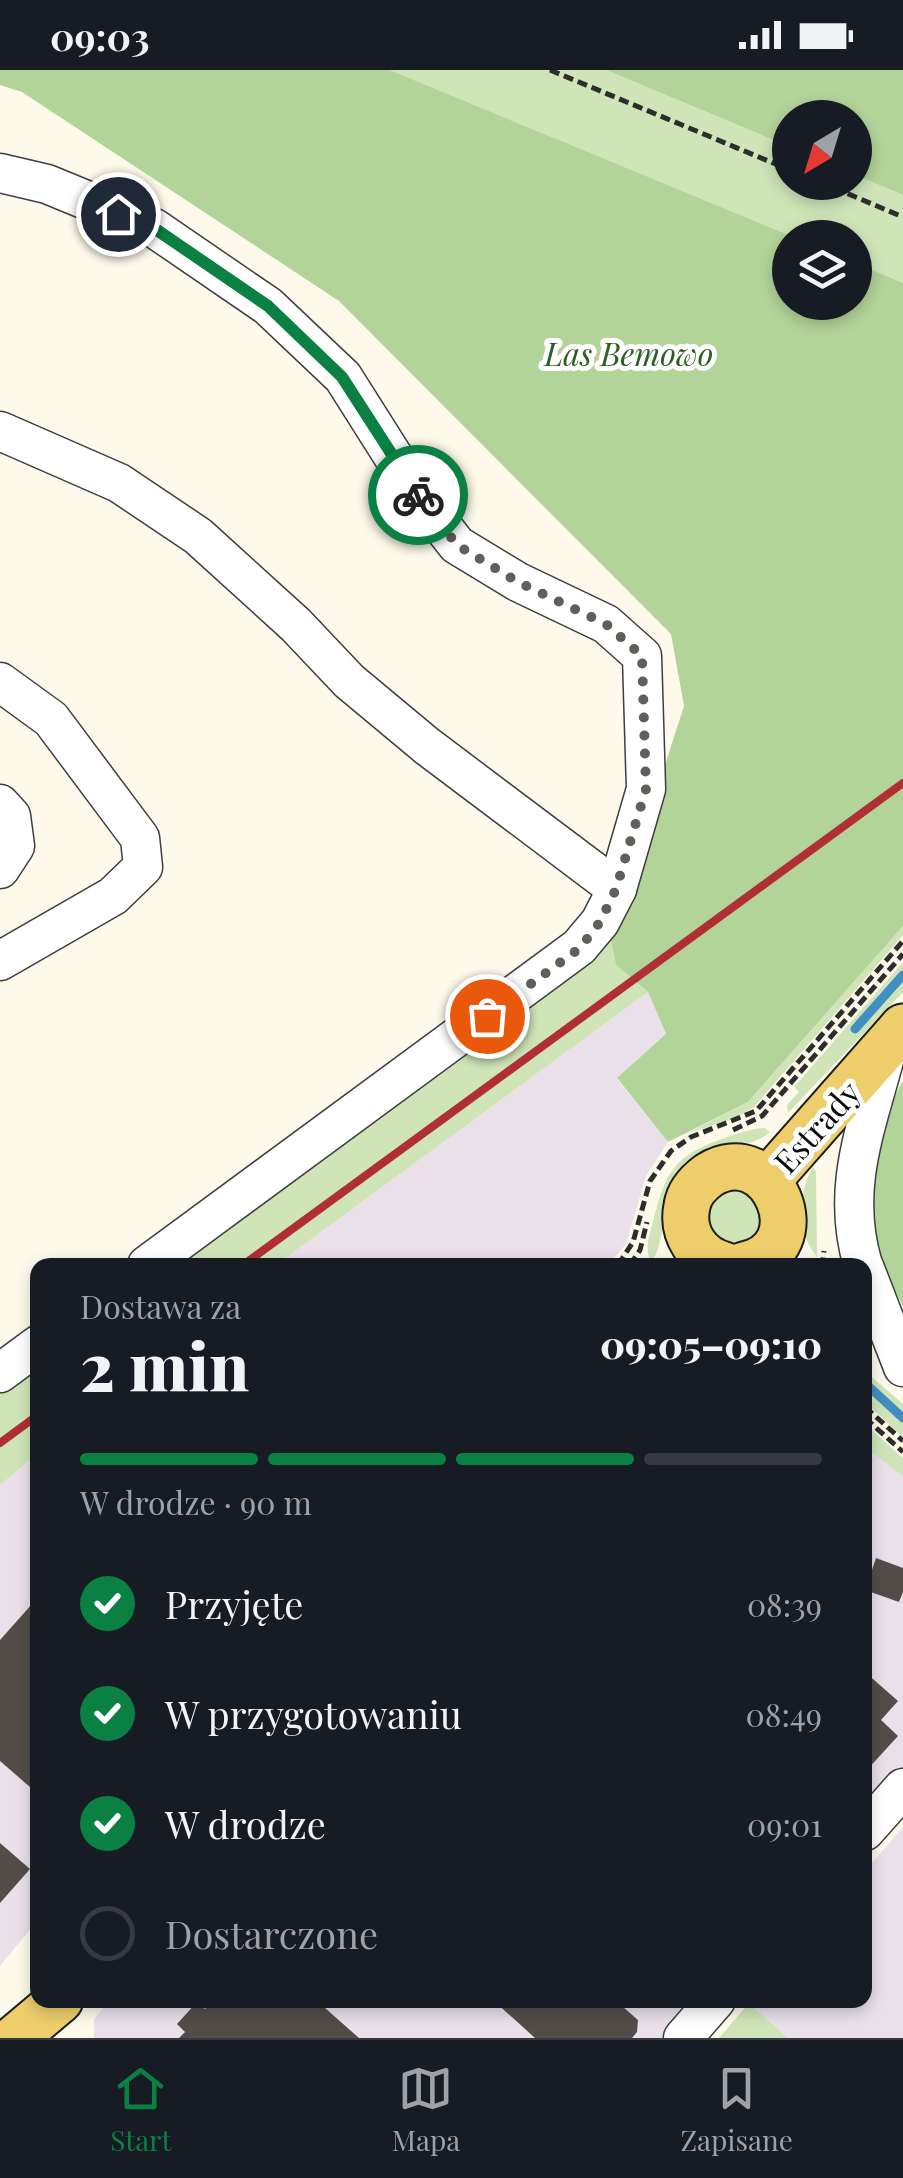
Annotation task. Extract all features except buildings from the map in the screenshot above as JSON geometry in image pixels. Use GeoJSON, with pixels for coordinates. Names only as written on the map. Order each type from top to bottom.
{"type":"FeatureCollection","features":[{"type":"Feature","properties":{"kind":"main road","name":"Estrady"},"geometry":{"type":"LineString","coordinates":[[768,1180],[896,1036]]}},
{"type":"Feature","properties":{"kind":"main road"},"geometry":{"type":"LineString","coordinates":[[731,1258],[691,1241],[685,1222],[687,1202],[697,1185],[712,1173],[731,1168],[750,1170],[768,1180],[784,1209],[783,1226],[742,1258]]}},
{"type":"Feature","properties":{"kind":"main road"},"geometry":{"type":"LineString","coordinates":[[5,2038],[30,2001]]}},
{"type":"Feature","properties":{"kind":"main road"},"geometry":{"type":"LineString","coordinates":[[14,2038],[50,2008]]}},
{"type":"Feature","properties":{"kind":"street"},"geometry":{"type":"LineString","coordinates":[[0,173],[47,184],[154,228],[268,306],[342,377],[417,494],[457,545],[518,582],[606,624],[642,656],[646,789],[616,889],[600,922],[580,948],[157,1258]]}},
{"type":"Feature","properties":{"kind":"street"},"geometry":{"type":"LineString","coordinates":[[0,431],[118,482],[198,536],[296,625],[350,681],[426,746],[616,889]]}},
{"type":"Feature","properties":{"kind":"street"},"geometry":{"type":"LineString","coordinates":[[0,682],[51,719],[62,733],[140,838],[143,867],[113,896],[0,961]]}},
{"type":"Feature","properties":{"kind":"street"},"geometry":{"type":"LineString","coordinates":[[0,804],[11,816],[15,846],[0,869]]}},
{"type":"Feature","properties":{"kind":"street"},"geometry":{"type":"LineString","coordinates":[[863,1258],[853,1197],[857,1152],[896,1036]]}},
{"type":"Feature","properties":{"kind":"street"},"geometry":{"type":"LineString","coordinates":[[872,1288],[903,1368]]}},
{"type":"Feature","properties":{"kind":"street"},"geometry":{"type":"LineString","coordinates":[[872,1340],[903,1368]]}},
{"type":"Feature","properties":{"kind":"street"},"geometry":{"type":"LineString","coordinates":[[0,1373],[30,1351]]}},
{"type":"Feature","properties":{"kind":"street"},"geometry":{"type":"LineString","coordinates":[[872,1823],[903,1788]]}},
{"type":"Feature","properties":{"kind":"street"},"geometry":{"type":"LineString","coordinates":[[683,2038],[709,2008]]}},
{"type":"Feature","properties":{"kind":"path"},"geometry":{"type":"LineString","coordinates":[[550,70],[772,162]]}},
{"type":"Feature","properties":{"kind":"path"},"geometry":{"type":"LineString","coordinates":[[863,200],[903,217]]}},
{"type":"Feature","properties":{"kind":"path"},"geometry":{"type":"LineString","coordinates":[[779,1085],[903,942]]}},
{"type":"Feature","properties":{"kind":"path"},"geometry":{"type":"LineString","coordinates":[[762,1116],[903,954]]}},
{"type":"Feature","properties":{"kind":"path"},"geometry":{"type":"LineString","coordinates":[[872,1414],[903,1442]]}},
{"type":"Feature","properties":{"kind":"path"},"geometry":{"type":"LineString","coordinates":[[872,1424],[903,1452]]}},
{"type":"Feature","properties":{"kind":"shaded area"},"geometry":{"type":"Polygon","coordinates":[[[648,992],[666,1035],[617,1079],[668,1142],[646,1176],[626,1244],[614,1258],[286,1258],[648,992]]]}},
{"type":"Feature","properties":{"kind":"shaded area"},"geometry":{"type":"Polygon","coordinates":[[[872,1432],[903,1460],[903,1766],[872,1801],[872,1432]]]}},
{"type":"Feature","properties":{"kind":"shaded area"},"geometry":{"type":"Polygon","coordinates":[[[30,1460],[30,1930],[0,1966],[0,1485],[30,1460]]]}},
{"type":"Feature","properties":{"kind":"shaded area"},"geometry":{"type":"Polygon","coordinates":[[[903,1827],[903,2038],[788,2038],[755,2008],[872,2008],[872,1863],[903,1827]]]}},
{"type":"Feature","properties":{"kind":"shaded area"},"geometry":{"type":"Polygon","coordinates":[[[103,2008],[688,2008],[662,2038],[94,2038],[94,2019],[103,2008]]]}},
{"type":"Feature","properties":{"kind":"green space","name":"Las Bemowo"},"geometry":{"type":"Polygon","coordinates":[[[0,70],[390,70],[772,228],[772,320],[872,320],[872,270],[903,283],[903,926],[748,1102],[668,1142],[617,1078],[666,1034],[648,992],[616,965],[610,937],[684,706],[671,634],[339,301],[22,92],[0,85],[0,70]]]}},
{"type":"Feature","properties":{"kind":"green space"},"geometry":{"type":"Polygon","coordinates":[[[390,70],[606,70],[772,139],[772,200],[872,200],[872,182],[903,195],[903,634],[556,139],[390,70]]]}},
{"type":"Feature","properties":{"kind":"green space"},"geometry":{"type":"Polygon","coordinates":[[[606,70],[903,70],[903,195],[872,182],[872,100],[772,100],[772,139],[606,70]]]}},
{"type":"Feature","properties":{"kind":"green space"},"geometry":{"type":"Polygon","coordinates":[[[903,926],[903,935],[754,1107],[684,1135],[748,1102],[903,926]]]}},
{"type":"Feature","properties":{"kind":"green space"},"geometry":{"type":"Polygon","coordinates":[[[610,937],[616,965],[648,992],[286,1258],[180,1258],[610,937]]]}},
{"type":"Feature","properties":{"kind":"green space"},"geometry":{"type":"Polygon","coordinates":[[[903,962],[903,992],[788,1113],[787,1105],[799,1092],[794,1087],[903,962]]]}},
{"type":"Feature","properties":{"kind":"green space"},"geometry":{"type":"Polygon","coordinates":[[[903,1081],[903,1306],[882,1259],[871,1190],[878,1142],[903,1081]]]}},
{"type":"Feature","properties":{"kind":"green space"},"geometry":{"type":"Polygon","coordinates":[[[764,1128],[770,1132],[751,1142],[698,1155],[677,1172],[667,1197],[657,1251],[650,1258],[649,1235],[662,1190],[674,1168],[704,1146],[764,1128]]]}},
{"type":"Feature","properties":{"kind":"green space"},"geometry":{"type":"Polygon","coordinates":[[[813,1167],[817,1257],[806,1237],[802,1213],[804,1189],[813,1167]]]}},
{"type":"Feature","properties":{"kind":"green space"},"geometry":{"type":"Polygon","coordinates":[[[729,1187],[758,1195],[763,1231],[739,1247],[718,1238],[708,1222],[707,1206],[729,1187]]]}},
{"type":"Feature","properties":{"kind":"green space"},"geometry":{"type":"Polygon","coordinates":[[[30,1370],[30,1460],[0,1485],[0,1393],[30,1370]]]}},
{"type":"Feature","properties":{"kind":"green space"},"geometry":{"type":"Polygon","coordinates":[[[872,1377],[903,1404],[903,1437],[872,1408],[872,1377]]]}},
{"type":"Feature","properties":{"kind":"green space"},"geometry":{"type":"Polygon","coordinates":[[[872,1430],[903,1458],[903,1476],[872,1452],[872,1430]]]}},
{"type":"Feature","properties":{"kind":"green space"},"geometry":{"type":"Polygon","coordinates":[[[745,2008],[755,2008],[788,2038],[719,2038],[745,2008]]]}},
{"type":"Feature","properties":{"kind":"waterway"},"geometry":{"type":"LineString","coordinates":[[855,1029],[903,975]]}},
{"type":"Feature","properties":{"kind":"waterway"},"geometry":{"type":"LineString","coordinates":[[872,1389],[903,1418]]}},
{"type":"Feature","properties":{"kind":"railway"},"geometry":{"type":"LineString","coordinates":[[253,1258],[903,783]]}},
{"type":"Feature","properties":{"kind":"railway"},"geometry":{"type":"LineString","coordinates":[[0,1443],[30,1421]]}},
{"type":"Feature","properties":{"kind":"way so far"},"geometry":{"type":"LineString","coordinates":[[418,495],[457,545],[518,582],[606,624],[642,656],[646,789],[616,889],[600,922],[580,948],[487,1016]]}},
{"type":"Feature","properties":{"kind":"route"},"geometry":{"type":"LineString","coordinates":[[118,214],[154,228],[268,306],[342,377],[418,495]]}}]}
